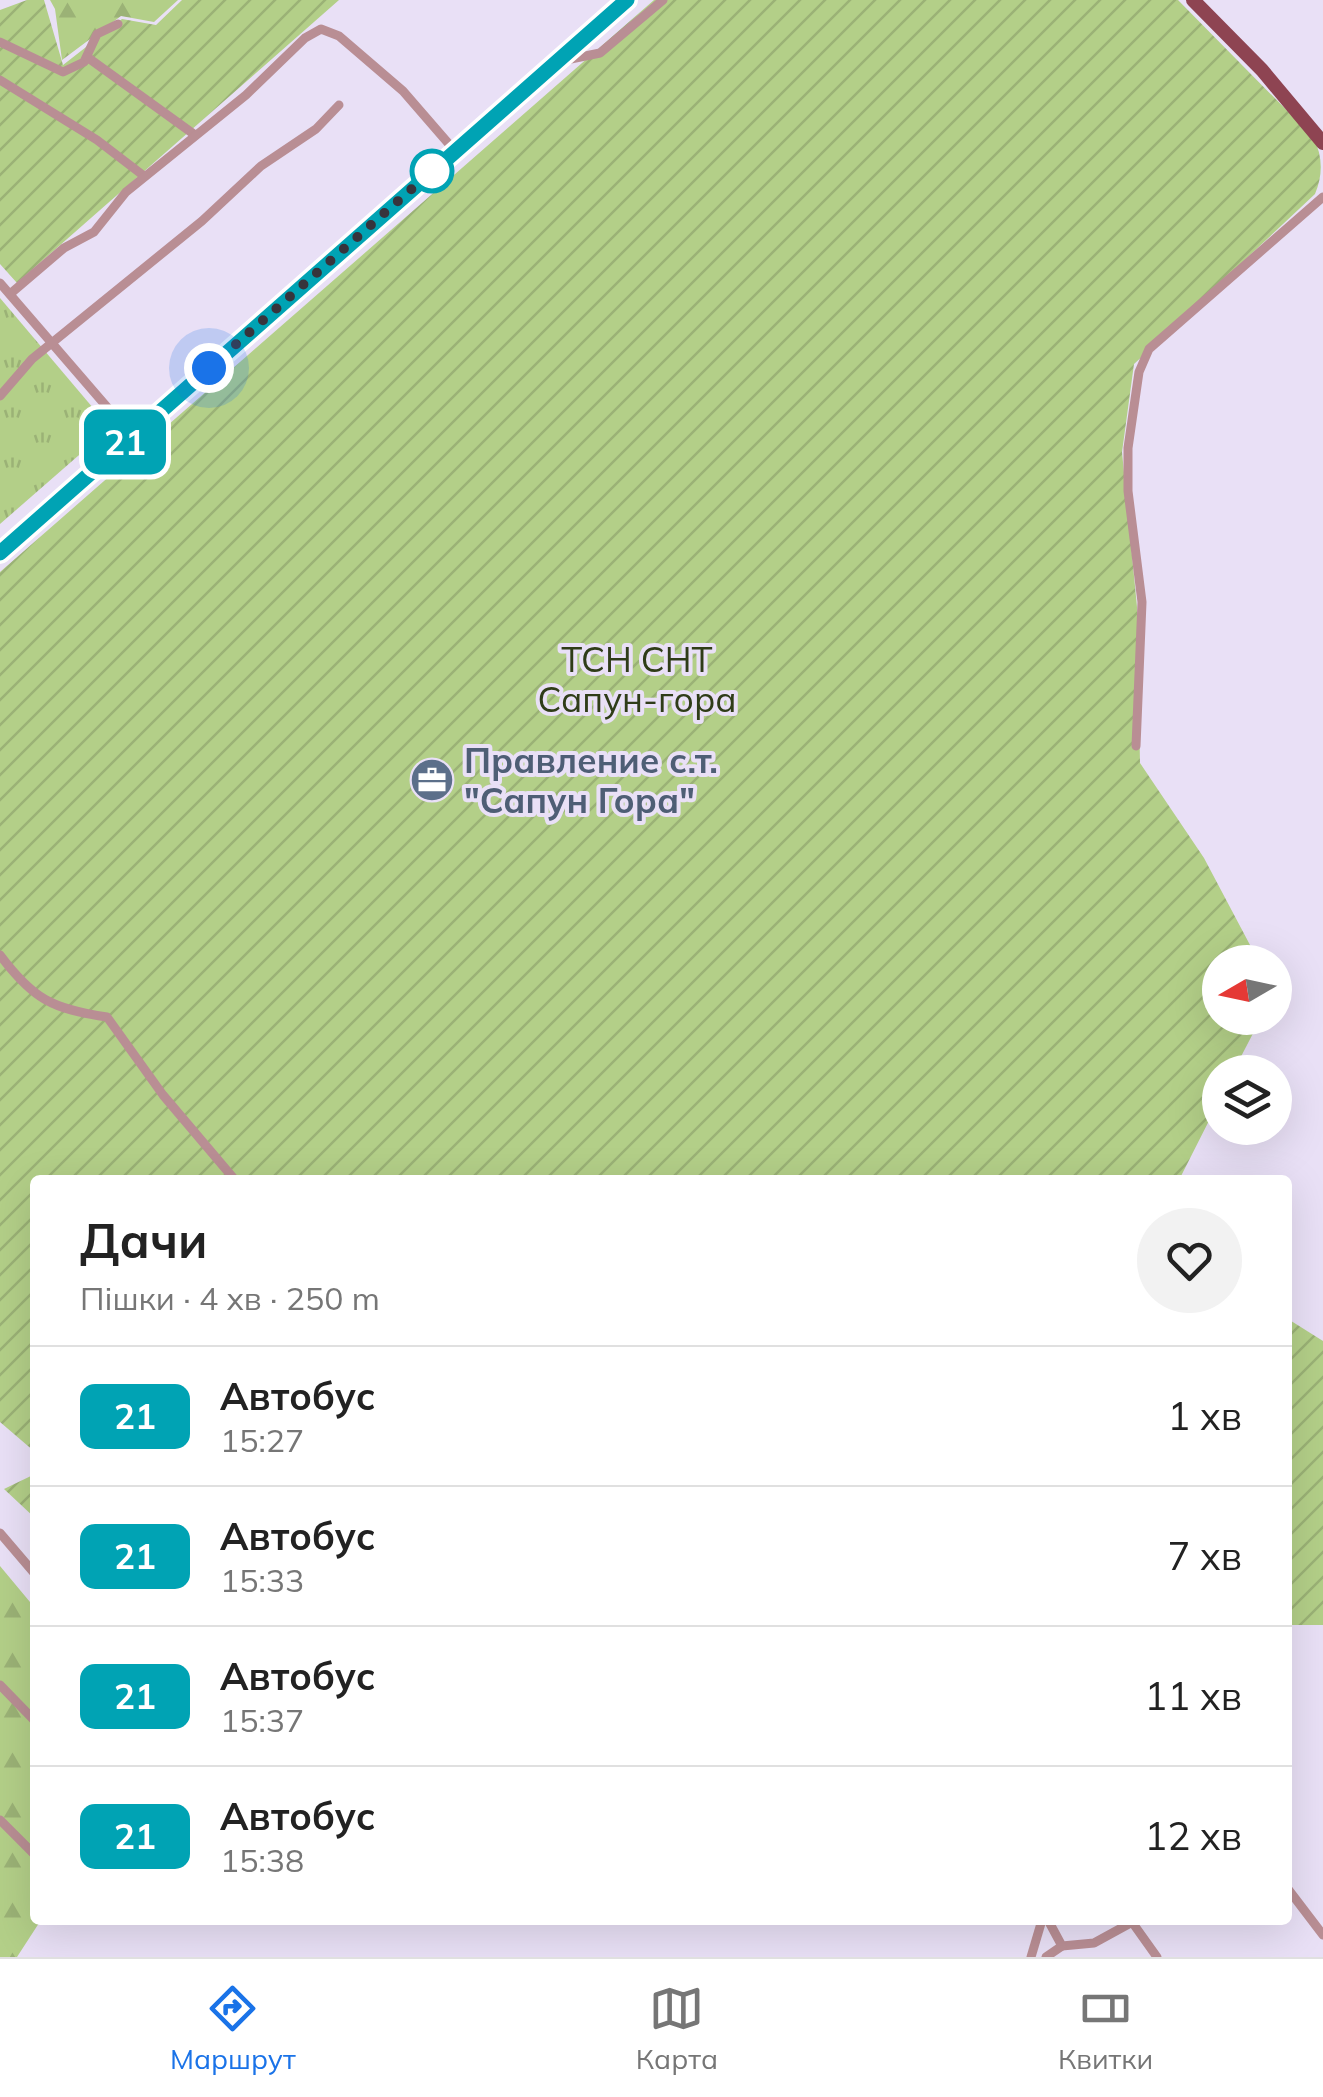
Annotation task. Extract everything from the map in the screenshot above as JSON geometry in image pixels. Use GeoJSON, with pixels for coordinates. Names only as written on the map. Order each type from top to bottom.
{"type":"FeatureCollection","features":[{"type":"Feature","properties":{"kind":"main road"},"geometry":{"type":"LineString","coordinates":[[0,553],[628,0]]}},
{"type":"Feature","properties":{"kind":"main road"},"geometry":{"type":"LineString","coordinates":[[1193,0],[1262,70],[1323,143]]}},
{"type":"Feature","properties":{"kind":"street"},"geometry":{"type":"LineString","coordinates":[[558,61],[600,53],[663,0]]}},
{"type":"Feature","properties":{"kind":"street"},"geometry":{"type":"LineString","coordinates":[[0,42],[58,72],[78,67],[87,58],[97,34],[118,24]]}},
{"type":"Feature","properties":{"kind":"street"},"geometry":{"type":"LineString","coordinates":[[10,294],[64,248],[94,232],[109,209],[144,176],[246,95],[314,31],[330,30],[403,90],[455,151]]}},
{"type":"Feature","properties":{"kind":"street"},"geometry":{"type":"LineString","coordinates":[[87,58],[195,135]]}},
{"type":"Feature","properties":{"kind":"street"},"geometry":{"type":"LineString","coordinates":[[0,80],[98,140],[144,176]]}},
{"type":"Feature","properties":{"kind":"street"},"geometry":{"type":"LineString","coordinates":[[0,396],[32,359],[202,221],[261,166],[316,129],[339,105]]}},
{"type":"Feature","properties":{"kind":"street"},"geometry":{"type":"LineString","coordinates":[[1136,746],[1142,602],[1128,491],[1128,448],[1141,364],[1149,349],[1320,203]]}},
{"type":"Feature","properties":{"kind":"street"},"geometry":{"type":"LineString","coordinates":[[0,283],[132,436]]}},
{"type":"Feature","properties":{"kind":"street"},"geometry":{"type":"LineString","coordinates":[[0,954],[24,986],[61,1010],[107,1017],[162,1095],[231,1175]]}},
{"type":"Feature","properties":{"kind":"street"},"geometry":{"type":"LineString","coordinates":[[0,1533],[30,1568]]}},
{"type":"Feature","properties":{"kind":"street"},"geometry":{"type":"LineString","coordinates":[[0,1685],[30,1716]]}},
{"type":"Feature","properties":{"kind":"street"},"geometry":{"type":"LineString","coordinates":[[0,1820],[30,1850]]}},
{"type":"Feature","properties":{"kind":"street"},"geometry":{"type":"LineString","coordinates":[[1292,1893],[1323,1935]]}},
{"type":"Feature","properties":{"kind":"street"},"geometry":{"type":"LineString","coordinates":[[1031,1957],[1043,1925]]}},
{"type":"Feature","properties":{"kind":"street"},"geometry":{"type":"LineString","coordinates":[[1048,1925],[1062,1946]]}},
{"type":"Feature","properties":{"kind":"street"},"geometry":{"type":"LineString","coordinates":[[1046,1957],[1062,1946],[1094,1943],[1127,1925]]}},
{"type":"Feature","properties":{"kind":"street"},"geometry":{"type":"LineString","coordinates":[[1137,1925],[1157,1957]]}},
{"type":"Feature","properties":{"kind":"green space"},"geometry":{"type":"Polygon","coordinates":[[[27,0],[44,0],[63,65],[122,19],[156,25],[182,0],[339,0],[17,283],[0,264],[0,10],[27,0]]]}},
{"type":"Feature","properties":{"kind":"green space"},"geometry":{"type":"Polygon","coordinates":[[[50,0],[178,0],[154,22],[121,16],[62,60],[55,9],[50,0]]]}},
{"type":"Feature","properties":{"kind":"green space","name":"ТСН СНТ Сапун-гора"},"geometry":{"type":"Polygon","coordinates":[[[654,0],[1178,0],[1313,137],[1321,166],[1315,194],[1134,364],[1122,452],[1137,607],[1140,763],[1204,858],[1250,945],[1202,945],[1202,1035],[1252,1035],[1242,1055],[1202,1055],[1202,1135],[1182,1175],[30,1175],[30,1448],[0,1422],[0,572],[654,0]]]}},
{"type":"Feature","properties":{"kind":"green space"},"geometry":{"type":"Polygon","coordinates":[[[0,298],[110,428],[0,524],[0,298]]]}},
{"type":"Feature","properties":{"kind":"green space"},"geometry":{"type":"Polygon","coordinates":[[[1292,1322],[1323,1341],[1323,1625],[1292,1625],[1292,1322]]]}},
{"type":"Feature","properties":{"kind":"green space"},"geometry":{"type":"Polygon","coordinates":[[[30,1476],[30,1513],[4,1489],[30,1476]]]}},
{"type":"Feature","properties":{"kind":"green space"},"geometry":{"type":"Polygon","coordinates":[[[0,1566],[30,1602],[30,1925],[38,1925],[17,1957],[0,1957],[0,1566]]]}},
{"type":"Feature","properties":{"kind":"bus line","name":"21"},"geometry":{"type":"LineString","coordinates":[[0,553],[627,0]]}},
{"type":"Feature","properties":{"kind":"place","name":"Правление с.т. \"Сапун Гора\""},"geometry":{"type":"Point","coordinates":[432,780]}},
{"type":"Feature","properties":{"kind":"route"},"geometry":{"type":"LineString","coordinates":[[209,368],[432,171]]}}]}
